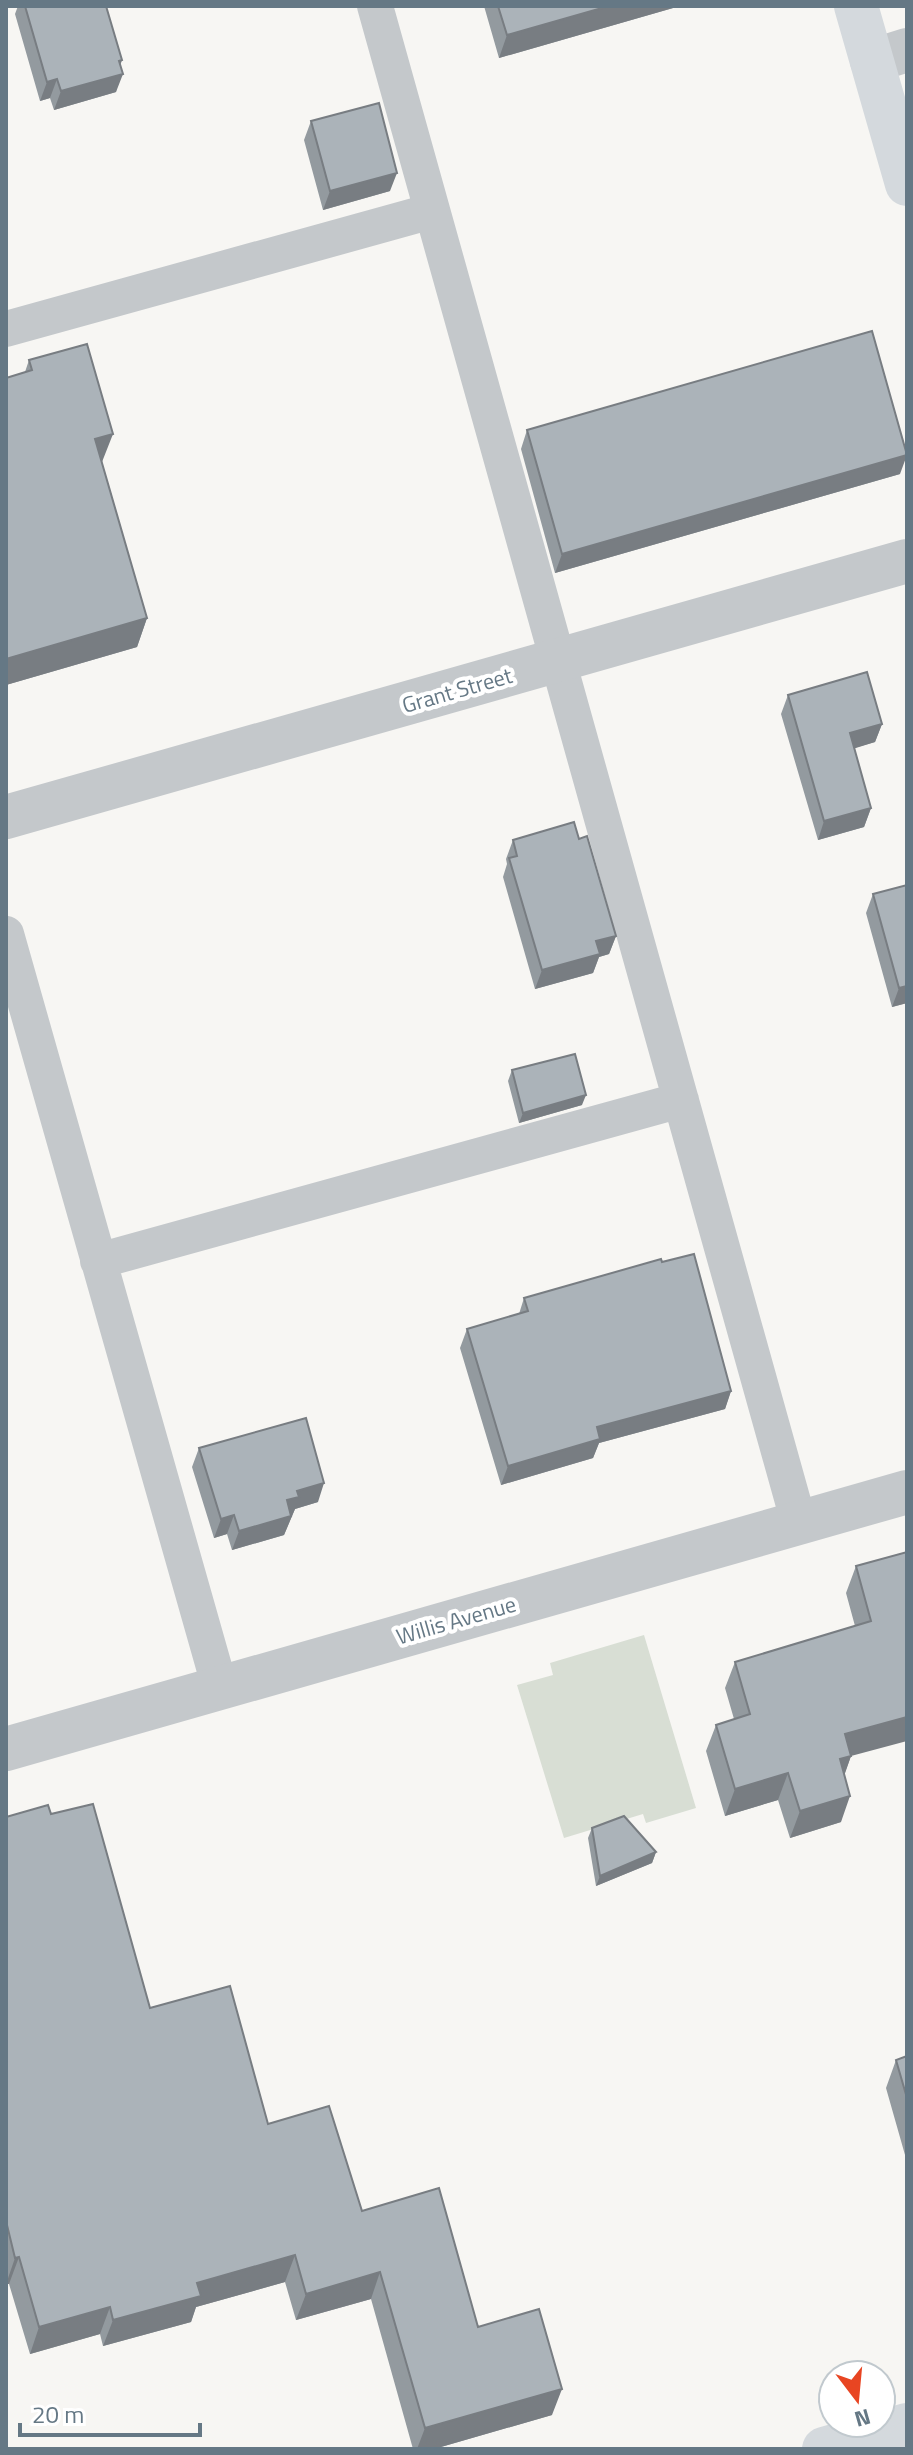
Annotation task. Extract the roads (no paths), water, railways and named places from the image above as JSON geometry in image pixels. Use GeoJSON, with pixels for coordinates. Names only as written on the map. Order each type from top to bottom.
{"type":"FeatureCollection","features":[{"type":"Feature","properties":{"kind":"main road"},"geometry":{"type":"LineString","coordinates":[[856,6],[889,55],[907,184]]}},
{"type":"Feature","properties":{"kind":"main road"},"geometry":{"type":"LineString","coordinates":[[824,2449],[907,2425]]}},
{"type":"Feature","properties":{"kind":"street","name":"Grant Street"},"geometry":{"type":"LineString","coordinates":[[6,817],[907,561]]}},
{"type":"Feature","properties":{"kind":"street","name":"Willis Avenue"},"geometry":{"type":"LineString","coordinates":[[6,1749],[907,1492]]}},
{"type":"Feature","properties":{"kind":"lane"},"geometry":{"type":"LineString","coordinates":[[375,6],[799,1523]]}},
{"type":"Feature","properties":{"kind":"lane"},"geometry":{"type":"LineString","coordinates":[[6,329],[432,211]]}},
{"type":"Feature","properties":{"kind":"lane"},"geometry":{"type":"LineString","coordinates":[[6,934],[220,1688]]}},
{"type":"Feature","properties":{"kind":"lane"},"geometry":{"type":"LineString","coordinates":[[98,1261],[681,1100]]}}]}
